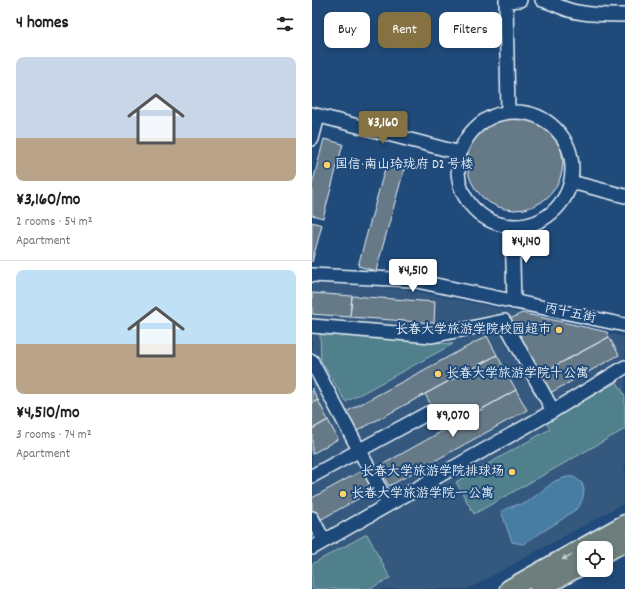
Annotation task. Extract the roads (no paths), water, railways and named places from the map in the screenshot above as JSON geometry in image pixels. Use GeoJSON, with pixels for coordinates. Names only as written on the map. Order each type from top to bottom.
{"type":"FeatureCollection","features":[{"type":"Feature","properties":{"kind":"highway"},"geometry":{"type":"LineString","coordinates":[[510,589],[625,524]]}},
{"type":"Feature","properties":{"kind":"highway"},"geometry":{"type":"LineString","coordinates":[[613,548],[625,542]]}},
{"type":"Feature","properties":{"kind":"highway"},"geometry":{"type":"LineString","coordinates":[[539,589],[577,568]]}},
{"type":"Feature","properties":{"kind":"street"},"geometry":{"type":"LineString","coordinates":[[508,112],[506,0],[520,0]]}},
{"type":"Feature","properties":{"kind":"street"},"geometry":{"type":"LineString","coordinates":[[542,0],[569,10],[611,15],[625,14]]}},
{"type":"Feature","properties":{"kind":"street"},"geometry":{"type":"LineString","coordinates":[[520,111],[540,116],[556,128],[567,144],[572,164],[571,182],[564,199],[552,213],[536,222],[518,226],[500,225],[483,217],[470,205],[461,189],[457,171],[460,153],[468,135],[482,121],[501,113],[508,112],[520,111]]}},
{"type":"Feature","properties":{"kind":"street"},"geometry":{"type":"LineString","coordinates":[[312,139],[315,115],[460,153]]}},
{"type":"Feature","properties":{"kind":"street"},"geometry":{"type":"LineString","coordinates":[[571,182],[625,196]]}},
{"type":"Feature","properties":{"kind":"street"},"geometry":{"type":"LineString","coordinates":[[512,226],[514,302]]}},
{"type":"Feature","properties":{"kind":"street","name":"丙十五街"},"geometry":{"type":"LineString","coordinates":[[312,275],[412,280],[625,325]]}},
{"type":"Feature","properties":{"kind":"street"},"geometry":{"type":"LineString","coordinates":[[312,326],[432,336],[504,321],[553,411]]}},
{"type":"Feature","properties":{"kind":"street"},"geometry":{"type":"LineString","coordinates":[[312,362],[388,504]]}},
{"type":"Feature","properties":{"kind":"street"},"geometry":{"type":"LineString","coordinates":[[312,548],[553,411],[625,367]]}},
{"type":"Feature","properties":{"kind":"street"},"geometry":{"type":"LineString","coordinates":[[312,476],[428,413]]}},
{"type":"Feature","properties":{"kind":"street"},"geometry":{"type":"LineString","coordinates":[[312,518],[324,541]]}},
{"type":"Feature","properties":{"kind":"place","name":"国信·南山玲珑府 D2 号楼"},"geometry":{"type":"Point","coordinates":[327,165]}},
{"type":"Feature","properties":{"kind":"place","name":"长春大学旅游学院校园超市"},"geometry":{"type":"Point","coordinates":[559,330]}},
{"type":"Feature","properties":{"kind":"place","name":"长春大学旅游学院十公寓"},"geometry":{"type":"Point","coordinates":[438,374]}},
{"type":"Feature","properties":{"kind":"place","name":"长春大学旅游学院排球场"},"geometry":{"type":"Point","coordinates":[512,472]}},
{"type":"Feature","properties":{"kind":"place","name":"长春大学旅游学院一公寓"},"geometry":{"type":"Point","coordinates":[343,494]}}]}
